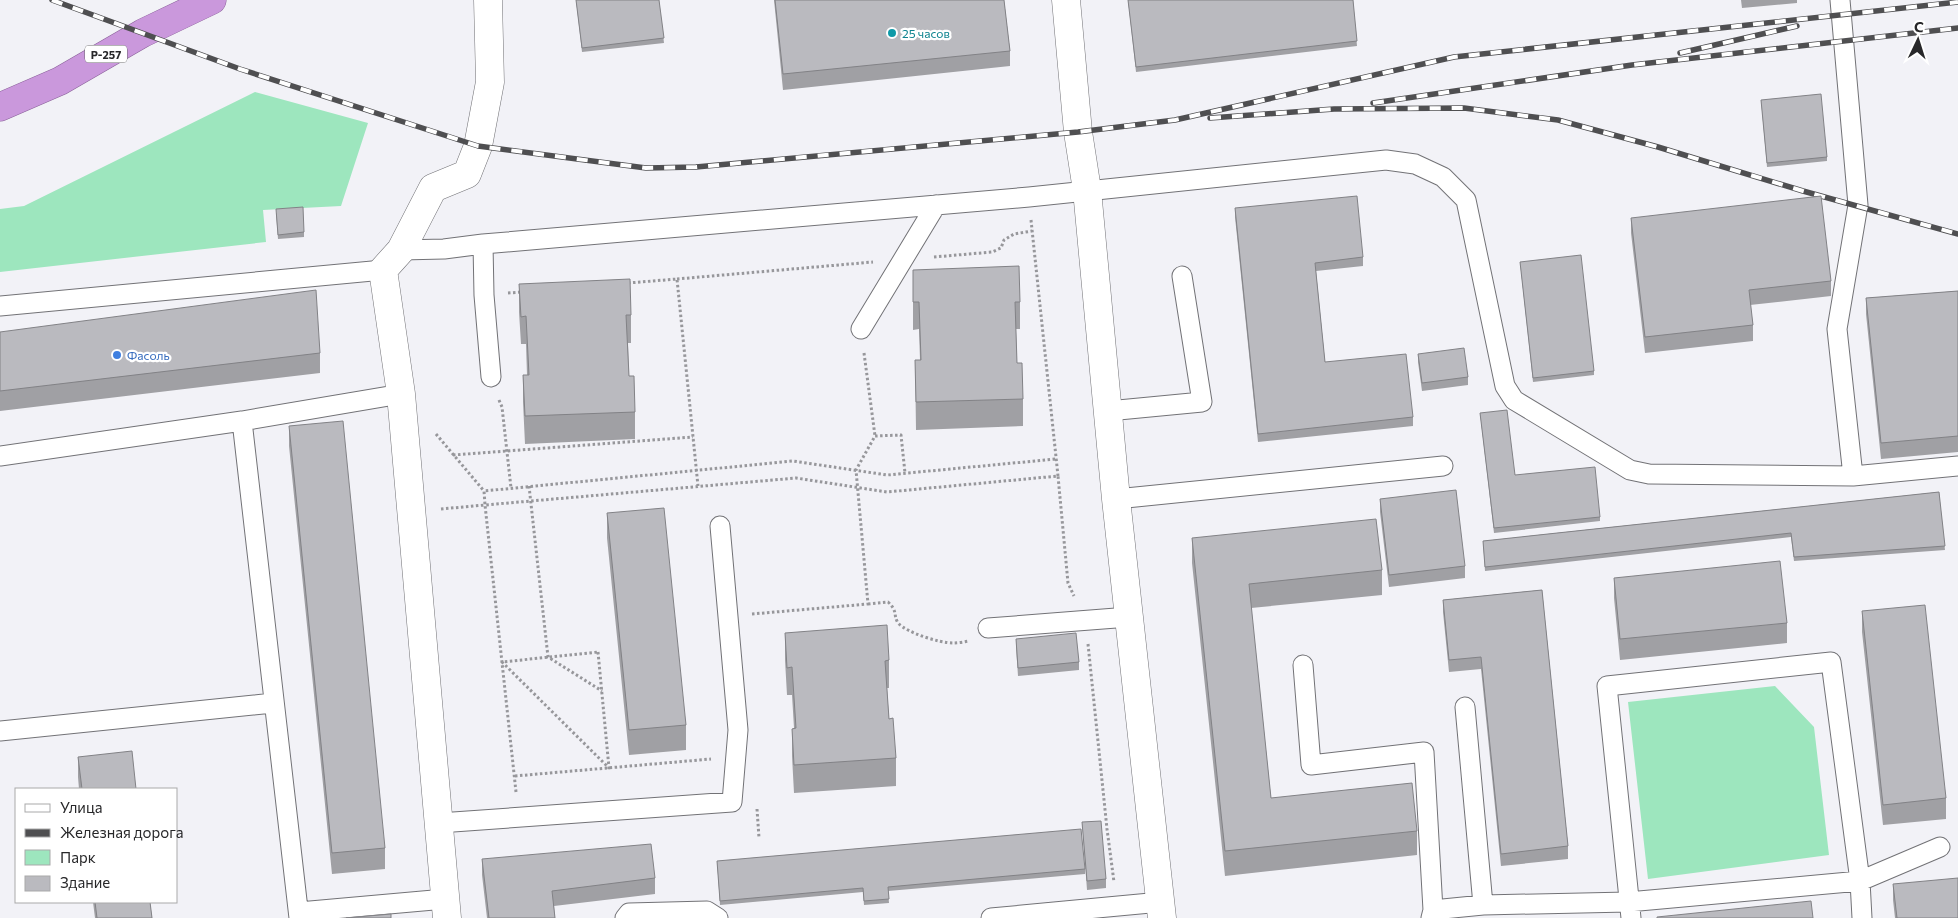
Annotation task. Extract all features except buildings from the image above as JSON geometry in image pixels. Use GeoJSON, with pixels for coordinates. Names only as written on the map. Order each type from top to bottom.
{"type":"FeatureCollection","features":[{"type":"Feature","properties":{"kind":"highway","name":"Р-257"},"geometry":{"type":"LineString","coordinates":[[0,107],[60,81],[143,33],[212,0]]}},
{"type":"Feature","properties":{"kind":"street"},"geometry":{"type":"LineString","coordinates":[[446,908],[402,394],[383,270],[402,250],[432,188],[467,174],[478,146],[490,82],[488,0]]}},
{"type":"Feature","properties":{"kind":"street"},"geometry":{"type":"LineString","coordinates":[[1066,0],[1078,132],[1087,190],[1116,500],[1162,910]]}},
{"type":"Feature","properties":{"kind":"lane"},"geometry":{"type":"LineString","coordinates":[[1840,0],[1858,205],[1837,329],[1852,476]]}},
{"type":"Feature","properties":{"kind":"lane"},"geometry":{"type":"LineString","coordinates":[[402,250],[444,249],[483,244],[1029,197],[1386,160],[1414,164],[1443,177],[1466,200],[1505,386],[1514,400],[1630,470],[1649,474],[1852,476],[1958,466]]}},
{"type":"Feature","properties":{"kind":"lane"},"geometry":{"type":"LineString","coordinates":[[861,329],[936,205]]}},
{"type":"Feature","properties":{"kind":"lane"},"geometry":{"type":"LineString","coordinates":[[483,244],[484,296],[490,377]]}},
{"type":"Feature","properties":{"kind":"lane"},"geometry":{"type":"LineString","coordinates":[[0,306],[383,270]]}},
{"type":"Feature","properties":{"kind":"lane"},"geometry":{"type":"LineString","coordinates":[[1108,411],[1202,402],[1182,276]]}},
{"type":"Feature","properties":{"kind":"lane"},"geometry":{"type":"LineString","coordinates":[[0,456],[242,421],[402,394]]}},
{"type":"Feature","properties":{"kind":"lane"},"geometry":{"type":"LineString","coordinates":[[242,421],[273,703],[299,915],[446,908]]}},
{"type":"Feature","properties":{"kind":"lane"},"geometry":{"type":"LineString","coordinates":[[1116,500],[1442,466]]}},
{"type":"Feature","properties":{"kind":"lane"},"geometry":{"type":"LineString","coordinates":[[439,823],[732,802],[738,730],[720,526]]}},
{"type":"Feature","properties":{"kind":"lane"},"geometry":{"type":"LineString","coordinates":[[988,628],[1129,617]]}},
{"type":"Feature","properties":{"kind":"lane"},"geometry":{"type":"LineString","coordinates":[[1630,910],[1607,686],[1831,662],[1860,881],[1862,918]]}},
{"type":"Feature","properties":{"kind":"lane"},"geometry":{"type":"LineString","coordinates":[[1303,665],[1310,764],[1424,752],[1432,914],[1483,905],[1630,910],[1860,881],[1940,847]]}},
{"type":"Feature","properties":{"kind":"lane"},"geometry":{"type":"LineString","coordinates":[[0,731],[273,703]]}},
{"type":"Feature","properties":{"kind":"lane"},"geometry":{"type":"LineString","coordinates":[[1465,707],[1483,905]]}},
{"type":"Feature","properties":{"kind":"lane"},"geometry":{"type":"LineString","coordinates":[[991,918],[1118,907],[1162,910]]}},
{"type":"Feature","properties":{"kind":"lane"},"geometry":{"type":"LineString","coordinates":[[625,918],[629,913],[707,911],[718,918]]}},
{"type":"Feature","properties":{"kind":"path"},"geometry":{"type":"LineString","coordinates":[[1029,197],[1068,583],[1086,620],[1107,829],[1118,907]]}},
{"type":"Feature","properties":{"kind":"path"},"geometry":{"type":"LineString","coordinates":[[619,284],[992,252],[1002,248],[1004,240],[1014,234],[1032,231]]}},
{"type":"Feature","properties":{"kind":"path"},"geometry":{"type":"LineString","coordinates":[[676,279],[698,486]]}},
{"type":"Feature","properties":{"kind":"path"},"geometry":{"type":"LineString","coordinates":[[484,296],[523,292]]}},
{"type":"Feature","properties":{"kind":"path"},"geometry":{"type":"LineString","coordinates":[[861,329],[875,436],[856,470],[868,604]]}},
{"type":"Feature","properties":{"kind":"path"},"geometry":{"type":"LineString","coordinates":[[490,377],[502,407],[511,488]]}},
{"type":"Feature","properties":{"kind":"path"},"geometry":{"type":"LineString","coordinates":[[434,432],[484,491],[519,818]]}},
{"type":"Feature","properties":{"kind":"path"},"geometry":{"type":"LineString","coordinates":[[875,436],[901,435],[905,473]]}},
{"type":"Feature","properties":{"kind":"path"},"geometry":{"type":"LineString","coordinates":[[453,455],[693,437]]}},
{"type":"Feature","properties":{"kind":"path"},"geometry":{"type":"LineString","coordinates":[[484,491],[793,461],[887,475],[1056,459]]}},
{"type":"Feature","properties":{"kind":"path"},"geometry":{"type":"LineString","coordinates":[[412,512],[796,478],[887,492],[1058,476]]}},
{"type":"Feature","properties":{"kind":"path"},"geometry":{"type":"LineString","coordinates":[[529,486],[548,657]]}},
{"type":"Feature","properties":{"kind":"path"},"geometry":{"type":"LineString","coordinates":[[749,615],[888,602],[894,608],[898,622],[908,630],[935,640],[953,643],[968,641],[983,636],[988,628]]}},
{"type":"Feature","properties":{"kind":"path"},"geometry":{"type":"LineString","coordinates":[[502,662],[598,652],[609,768]]}},
{"type":"Feature","properties":{"kind":"path"},"geometry":{"type":"LineString","coordinates":[[548,657],[602,691]]}},
{"type":"Feature","properties":{"kind":"path"},"geometry":{"type":"LineString","coordinates":[[502,662],[609,768]]}},
{"type":"Feature","properties":{"kind":"path"},"geometry":{"type":"LineString","coordinates":[[514,776],[735,756]]}},
{"type":"Feature","properties":{"kind":"path"},"geometry":{"type":"LineString","coordinates":[[756,801],[760,838]]}},
{"type":"Feature","properties":{"kind":"green space"},"geometry":{"type":"Polygon","coordinates":[[[255,92],[368,123],[341,206],[263,210],[266,242],[0,272],[0,209],[24,206],[255,92]]]}},
{"type":"Feature","properties":{"kind":"green space"},"geometry":{"type":"Polygon","coordinates":[[[1775,686],[1814,727],[1829,855],[1648,879],[1628,702],[1775,686]]]}},
{"type":"Feature","properties":{"kind":"railway"},"geometry":{"type":"LineString","coordinates":[[52,0],[240,69],[478,146],[646,168],[696,167],[1078,132],[1175,120],[1454,57],[1958,2]]}},
{"type":"Feature","properties":{"kind":"railway"},"geometry":{"type":"LineString","coordinates":[[1680,53],[1797,26]]}},
{"type":"Feature","properties":{"kind":"railway"},"geometry":{"type":"LineString","coordinates":[[1373,103],[1632,65],[1958,28]]}},
{"type":"Feature","properties":{"kind":"railway"},"geometry":{"type":"LineString","coordinates":[[1210,118],[1334,109],[1464,108],[1558,120],[1958,234]]}},
{"type":"Feature","properties":{"kind":"place","name":"25 часов"},"geometry":{"type":"Point","coordinates":[892,33]}},
{"type":"Feature","properties":{"kind":"place","name":"Фасоль"},"geometry":{"type":"Point","coordinates":[117,355]}}]}
